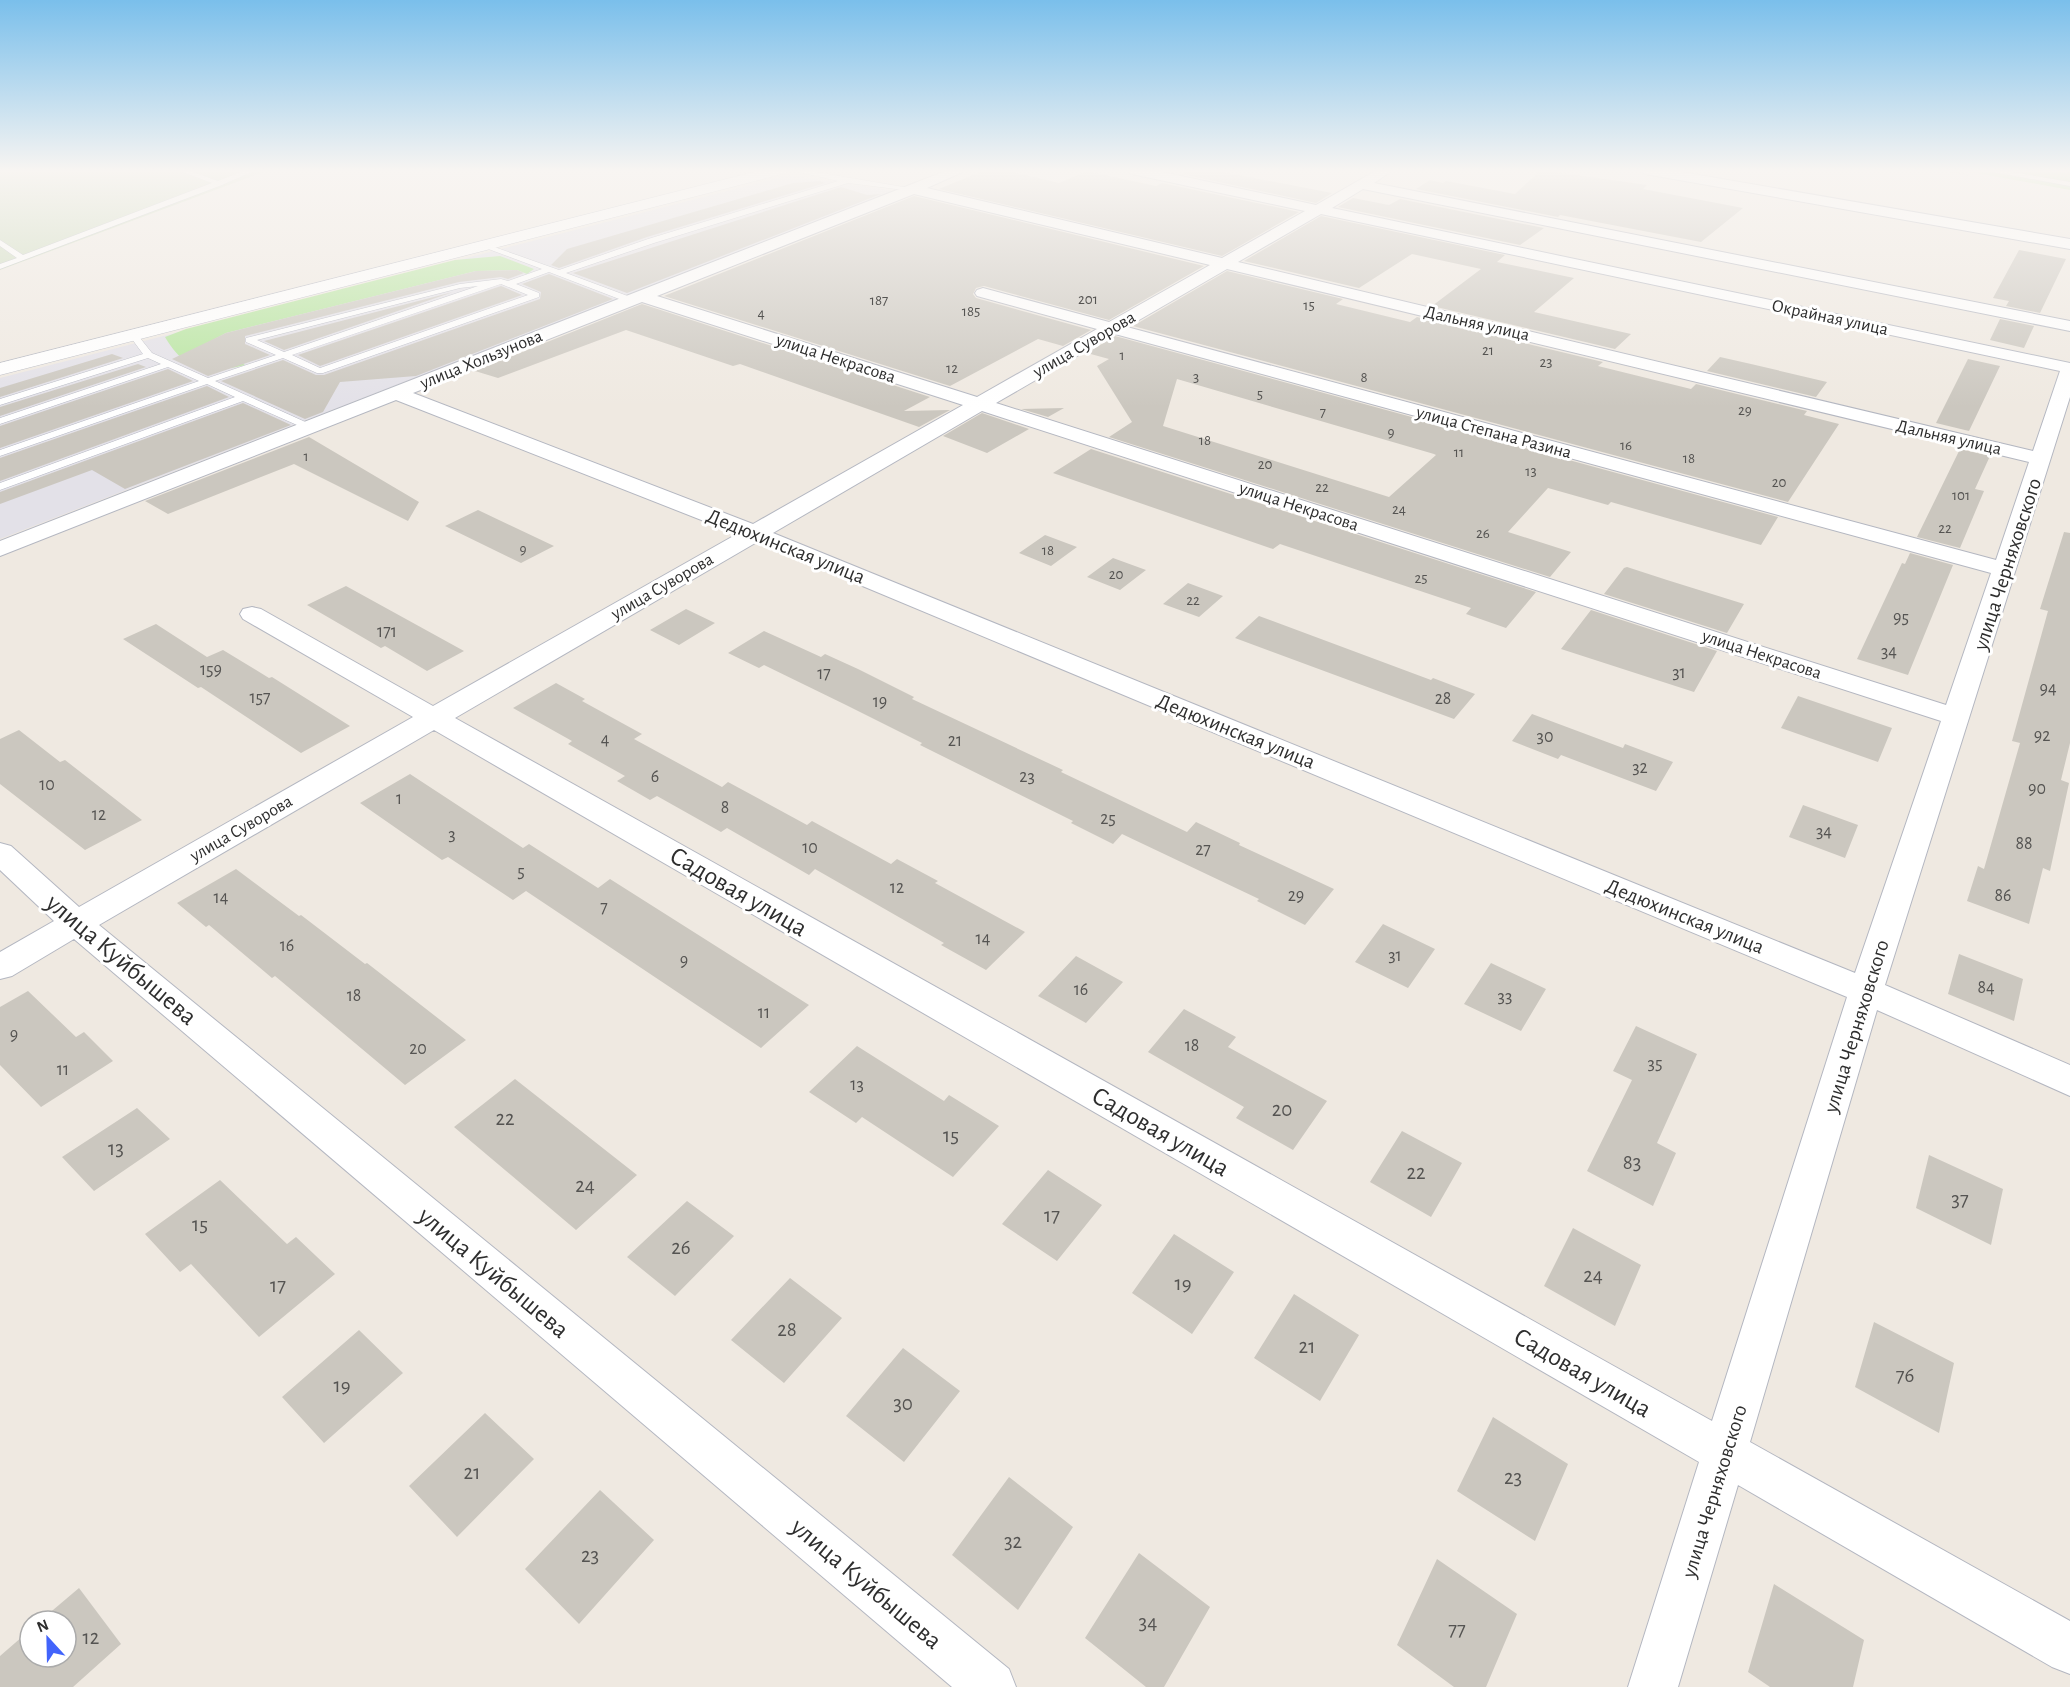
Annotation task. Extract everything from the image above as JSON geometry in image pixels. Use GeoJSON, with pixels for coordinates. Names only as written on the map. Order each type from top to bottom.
{"type":"FeatureCollection","features":[{"type":"Feature","properties":{"kind":"main road"},"geometry":{"type":"LineString","coordinates":[[0,369],[471,249]]}},
{"type":"Feature","properties":{"kind":"street","name":"улица Хользунова"},"geometry":{"type":"LineString","coordinates":[[0,549],[760,249]]}},
{"type":"Feature","properties":{"kind":"street","name":"Дальняя улица"},"geometry":{"type":"LineString","coordinates":[[1165,249],[2041,459]]}},
{"type":"Feature","properties":{"kind":"street","name":"улица Суворова"},"geometry":{"type":"LineString","coordinates":[[0,967],[1251,249]]}},
{"type":"Feature","properties":{"kind":"street","name":"Окрайная улица"},"geometry":{"type":"LineString","coordinates":[[1507,249],[2070,368]]}},
{"type":"Feature","properties":{"kind":"street"},"geometry":{"type":"LineString","coordinates":[[1682,249],[2070,326]]}},
{"type":"Feature","properties":{"kind":"street","name":"улица Степана Разина"},"geometry":{"type":"LineString","coordinates":[[983,293],[2005,570]]}},
{"type":"Feature","properties":{"kind":"street","name":"улица Некрасова"},"geometry":{"type":"LineString","coordinates":[[635,298],[980,404],[1957,717]]}},
{"type":"Feature","properties":{"kind":"street","name":"улица Черняховского"},"geometry":{"type":"LineString","coordinates":[[1653,1687],[1866,991],[2070,368]]}},
{"type":"Feature","properties":{"kind":"street","name":"Дедюхинская улица"},"geometry":{"type":"LineString","coordinates":[[396,393],[755,533],[1866,991],[2070,1081]]}},
{"type":"Feature","properties":{"kind":"street","name":"Садовая улица"},"geometry":{"type":"LineString","coordinates":[[252,614],[2070,1649]]}},
{"type":"Feature","properties":{"kind":"street","name":"улица Куйбышева"},"geometry":{"type":"LineString","coordinates":[[0,853],[76,923],[991,1687]]}},
{"type":"Feature","properties":{"kind":"lane"},"geometry":{"type":"LineString","coordinates":[[9,249],[23,259]]}},
{"type":"Feature","properties":{"kind":"lane"},"geometry":{"type":"LineString","coordinates":[[0,267],[50,249]]}},
{"type":"Feature","properties":{"kind":"lane"},"geometry":{"type":"LineString","coordinates":[[496,249],[635,298]]}},
{"type":"Feature","properties":{"kind":"lane"},"geometry":{"type":"LineString","coordinates":[[0,453],[205,380],[504,283],[554,271],[627,249]]}},
{"type":"Feature","properties":{"kind":"lane"},"geometry":{"type":"LineString","coordinates":[[504,283],[536,295],[320,371],[249,340],[460,286],[504,283]]}},
{"type":"Feature","properties":{"kind":"lane"},"geometry":{"type":"LineString","coordinates":[[133,335],[148,355],[309,427]]}},
{"type":"Feature","properties":{"kind":"lane"},"geometry":{"type":"LineString","coordinates":[[0,402],[148,355]]}},
{"type":"Feature","properties":{"kind":"lane"},"geometry":{"type":"LineString","coordinates":[[0,421],[168,364]]}},
{"type":"Feature","properties":{"kind":"lane"},"geometry":{"type":"LineString","coordinates":[[0,487],[244,397]]}},
{"type":"Feature","properties":{"kind":"shaded area"},"geometry":{"type":"Polygon","coordinates":[[[502,249],[747,249],[0,539],[0,378],[502,249]]]}},
{"type":"Feature","properties":{"kind":"green space"},"geometry":{"type":"Polygon","coordinates":[[[0,249],[57,249],[0,270],[0,249]]]}},
{"type":"Feature","properties":{"kind":"green space"},"geometry":{"type":"Polygon","coordinates":[[[500,256],[534,269],[527,274],[517,270],[476,271],[226,333],[205,344],[245,365],[220,370],[199,368],[182,358],[165,337],[186,329],[455,260],[500,256]]]}},
{"type":"Feature","properties":{"kind":"building"},"geometry":{"type":"Polygon","coordinates":[[[567,249],[614,249],[559,268],[551,265],[567,249]]]}},
{"type":"Feature","properties":{"kind":"building"},"geometry":{"type":"Polygon","coordinates":[[[649,249],[741,249],[627,293],[573,273],[649,249]]]}},
{"type":"Feature","properties":{"kind":"building"},"geometry":{"type":"Polygon","coordinates":[[[782,249],[1132,249],[1204,266],[1109,320],[984,286],[976,288],[973,294],[976,298],[1091,330],[1063,346],[1038,339],[950,386],[664,296],[782,249]]]}},
{"type":"Feature","properties":{"kind":"building"},"geometry":{"type":"Polygon","coordinates":[[[1191,249],[1235,249],[1222,256],[1191,249]]]}},
{"type":"Feature","properties":{"kind":"building"},"geometry":{"type":"Polygon","coordinates":[[[1265,249],[1475,249],[1505,255],[1497,262],[1574,278],[1534,312],[1631,334],[1615,349],[1432,306],[1481,269],[1412,254],[1359,288],[1244,261],[1265,249]]]}},
{"type":"Feature","properties":{"kind":"building"},"geometry":{"type":"Polygon","coordinates":[[[2019,250],[2066,259],[2040,313],[2006,306],[2009,301],[1993,298],[2019,250]]]}},
{"type":"Feature","properties":{"kind":"building"},"geometry":{"type":"Polygon","coordinates":[[[517,270],[524,273],[508,279],[501,277],[459,282],[245,336],[245,344],[270,355],[208,376],[172,359],[226,333],[476,271],[517,270]]]}},
{"type":"Feature","properties":{"kind":"building"},"geometry":{"type":"Polygon","coordinates":[[[1227,271],[1343,299],[1336,304],[1410,322],[1417,317],[1603,362],[1598,366],[1691,389],[1696,384],[1807,411],[1804,415],[1839,424],[1788,502],[1133,326],[1227,271]]]}},
{"type":"Feature","properties":{"kind":"building"},"geometry":{"type":"Polygon","coordinates":[[[549,274],[613,299],[416,376],[340,382],[323,412],[305,419],[221,381],[283,360],[316,375],[324,375],[540,299],[541,292],[522,284],[549,274]]]}},
{"type":"Feature","properties":{"kind":"building"},"geometry":{"type":"Polygon","coordinates":[[[501,286],[522,295],[320,366],[298,355],[501,286]]]}},
{"type":"Feature","properties":{"kind":"building"},"geometry":{"type":"Polygon","coordinates":[[[453,292],[284,350],[264,341],[453,292]]]}},
{"type":"Feature","properties":{"kind":"building"},"geometry":{"type":"Polygon","coordinates":[[[642,304],[930,397],[904,411],[950,410],[919,427],[740,364],[733,366],[626,330],[498,378],[475,371],[642,304]]]}},
{"type":"Feature","properties":{"kind":"building"},"geometry":{"type":"Polygon","coordinates":[[[2000,319],[2034,326],[2024,348],[1990,340],[2000,319]]]}},
{"type":"Feature","properties":{"kind":"building"},"geometry":{"type":"Polygon","coordinates":[[[1115,336],[1778,517],[1761,545],[1611,502],[1608,505],[1548,488],[1508,532],[1571,552],[1550,577],[1109,437],[1132,422],[1097,366],[1109,359],[1087,353],[1115,336]],[[1177,379],[1163,426],[1389,497],[1436,455],[1177,379]]]}},
{"type":"Feature","properties":{"kind":"building"},"geometry":{"type":"Polygon","coordinates":[[[112,354],[123,358],[0,397],[0,388],[112,354]]]}},
{"type":"Feature","properties":{"kind":"building"},"geometry":{"type":"Polygon","coordinates":[[[1720,357],[1827,382],[1816,397],[1707,371],[1720,357]]]}},
{"type":"Feature","properties":{"kind":"building"},"geometry":{"type":"Polygon","coordinates":[[[1968,359],[2000,366],[1969,431],[1936,423],[1968,359]]]}},
{"type":"Feature","properties":{"kind":"building"},"geometry":{"type":"Polygon","coordinates":[[[138,364],[146,367],[0,416],[0,407],[138,364]]]}},
{"type":"Feature","properties":{"kind":"building"},"geometry":{"type":"Polygon","coordinates":[[[168,369],[193,381],[0,448],[0,426],[168,369]]]}},
{"type":"Feature","properties":{"kind":"building"},"geometry":{"type":"Polygon","coordinates":[[[207,386],[229,397],[0,481],[0,458],[207,386]]]}},
{"type":"Feature","properties":{"kind":"building"},"geometry":{"type":"Polygon","coordinates":[[[243,403],[291,425],[125,489],[92,470],[0,504],[0,492],[243,403]]]}},
{"type":"Feature","properties":{"kind":"building"},"geometry":{"type":"Polygon","coordinates":[[[1064,408],[1048,417],[1021,409],[1064,408]]]}},
{"type":"Feature","properties":{"kind":"building"},"geometry":{"type":"Polygon","coordinates":[[[982,413],[1029,429],[987,453],[943,436],[982,413]]]}},
{"type":"Feature","properties":{"kind":"building"},"geometry":{"type":"Polygon","coordinates":[[[309,437],[419,502],[408,521],[294,464],[168,514],[145,501],[309,437]]]}},
{"type":"Feature","properties":{"kind":"building"},"geometry":{"type":"Polygon","coordinates":[[[1091,449],[1536,592],[1506,628],[1466,614],[1471,608],[1280,544],[1273,549],[1053,473],[1091,449]]]}},
{"type":"Feature","properties":{"kind":"building"},"geometry":{"type":"Polygon","coordinates":[[[1960,449],[1990,456],[1975,489],[1984,491],[1960,548],[1917,537],[1960,449]]]}},
{"type":"Feature","properties":{"kind":"building"},"geometry":{"type":"Polygon","coordinates":[[[478,510],[554,546],[521,563],[445,526],[478,510]]]}},
{"type":"Feature","properties":{"kind":"building"},"geometry":{"type":"Polygon","coordinates":[[[2064,532],[2070,533],[2070,743],[2061,780],[2069,783],[2050,871],[2043,868],[2029,924],[1967,901],[1978,866],[1984,869],[2020,743],[2012,741],[2048,611],[2040,609],[2064,532]]]}},
{"type":"Feature","properties":{"kind":"building"},"geometry":{"type":"Polygon","coordinates":[[[1045,535],[1077,547],[1051,566],[1019,553],[1045,535]]]}},
{"type":"Feature","properties":{"kind":"building"},"geometry":{"type":"Polygon","coordinates":[[[1910,553],[1953,565],[1908,675],[1857,659],[1902,563],[1905,564],[1910,553]]]}},
{"type":"Feature","properties":{"kind":"building"},"geometry":{"type":"Polygon","coordinates":[[[1113,558],[1146,570],[1120,590],[1087,577],[1113,558]]]}},
{"type":"Feature","properties":{"kind":"building"},"geometry":{"type":"Polygon","coordinates":[[[1627,567],[1744,604],[1727,633],[1604,594],[1627,567]]]}},
{"type":"Feature","properties":{"kind":"building"},"geometry":{"type":"Polygon","coordinates":[[[1188,583],[1223,596],[1199,617],[1163,604],[1188,583]]]}},
{"type":"Feature","properties":{"kind":"building"},"geometry":{"type":"Polygon","coordinates":[[[346,586],[464,651],[427,671],[385,646],[381,648],[307,605],[346,586]]]}},
{"type":"Feature","properties":{"kind":"building"},"geometry":{"type":"Polygon","coordinates":[[[686,609],[715,623],[679,645],[650,630],[686,609]]]}},
{"type":"Feature","properties":{"kind":"building"},"geometry":{"type":"Polygon","coordinates":[[[1591,610],[1717,651],[1694,692],[1561,649],[1591,610]]]}},
{"type":"Feature","properties":{"kind":"building"},"geometry":{"type":"Polygon","coordinates":[[[1259,616],[1475,694],[1454,719],[1235,638],[1259,616]]]}},
{"type":"Feature","properties":{"kind":"building"},"geometry":{"type":"Polygon","coordinates":[[[156,624],[207,657],[223,650],[269,678],[272,677],[350,726],[301,753],[123,639],[156,624]]]}},
{"type":"Feature","properties":{"kind":"building"},"geometry":{"type":"Polygon","coordinates":[[[764,631],[821,657],[825,654],[858,669],[914,697],[912,699],[1063,770],[1061,772],[1187,832],[1196,822],[1240,843],[1239,845],[1334,889],[1305,925],[1257,901],[1259,899],[1122,834],[1113,844],[1071,823],[1073,821],[920,745],[922,743],[846,705],[764,665],[759,668],[728,653],[764,631]]]}},
{"type":"Feature","properties":{"kind":"building"},"geometry":{"type":"Polygon","coordinates":[[[556,683],[585,699],[582,701],[642,734],[634,739],[722,787],[728,782],[807,825],[812,821],[891,864],[897,859],[938,881],[935,883],[1025,932],[986,970],[941,945],[944,943],[815,869],[809,875],[727,828],[721,832],[657,796],[650,800],[617,781],[625,776],[568,744],[572,741],[513,708],[556,683]]]}},
{"type":"Feature","properties":{"kind":"building"},"geometry":{"type":"Polygon","coordinates":[[[1798,696],[1892,728],[1878,762],[1781,728],[1798,696]]]}},
{"type":"Feature","properties":{"kind":"building"},"geometry":{"type":"Polygon","coordinates":[[[1532,714],[1623,748],[1625,744],[1673,762],[1656,791],[1561,755],[1558,759],[1512,741],[1532,714]]]}},
{"type":"Feature","properties":{"kind":"building"},"geometry":{"type":"Polygon","coordinates":[[[19,730],[60,762],[65,760],[142,820],[85,850],[0,784],[0,739],[19,730]]]}},
{"type":"Feature","properties":{"kind":"building"},"geometry":{"type":"Polygon","coordinates":[[[410,774],[523,848],[529,844],[598,888],[610,879],[809,1005],[761,1048],[526,891],[513,900],[448,857],[442,860],[360,803],[410,774]]]}},
{"type":"Feature","properties":{"kind":"building"},"geometry":{"type":"Polygon","coordinates":[[[1803,805],[1858,825],[1845,858],[1789,837],[1803,805]]]}},
{"type":"Feature","properties":{"kind":"building"},"geometry":{"type":"Polygon","coordinates":[[[236,869],[365,964],[367,963],[466,1040],[405,1085],[275,976],[272,978],[209,925],[206,927],[177,903],[236,869]]]}},
{"type":"Feature","properties":{"kind":"building"},"geometry":{"type":"Polygon","coordinates":[[[1383,924],[1435,949],[1408,988],[1355,962],[1383,924]]]}},
{"type":"Feature","properties":{"kind":"building"},"geometry":{"type":"Polygon","coordinates":[[[1959,954],[2023,979],[2014,1021],[1948,994],[1959,954]]]}},
{"type":"Feature","properties":{"kind":"building"},"geometry":{"type":"Polygon","coordinates":[[[1076,956],[1123,982],[1086,1023],[1038,996],[1076,956]]]}},
{"type":"Feature","properties":{"kind":"building"},"geometry":{"type":"Polygon","coordinates":[[[1491,963],[1546,989],[1521,1031],[1464,1004],[1491,963]]]}},
{"type":"Feature","properties":{"kind":"building"},"geometry":{"type":"Polygon","coordinates":[[[28,991],[76,1037],[84,1032],[113,1061],[41,1107],[0,1065],[0,1007],[28,991]]]}},
{"type":"Feature","properties":{"kind":"building"},"geometry":{"type":"Polygon","coordinates":[[[1184,1009],[1236,1037],[1228,1047],[1327,1101],[1293,1150],[1236,1118],[1244,1107],[1148,1052],[1184,1009]]]}},
{"type":"Feature","properties":{"kind":"building"},"geometry":{"type":"Polygon","coordinates":[[[1636,1026],[1697,1054],[1657,1143],[1676,1153],[1653,1206],[1587,1171],[1632,1080],[1613,1071],[1636,1026]]]}},
{"type":"Feature","properties":{"kind":"building"},"geometry":{"type":"Polygon","coordinates":[[[857,1046],[944,1101],[949,1095],[999,1126],[953,1177],[862,1117],[856,1123],[809,1092],[857,1046]]]}},
{"type":"Feature","properties":{"kind":"building"},"geometry":{"type":"Polygon","coordinates":[[[515,1079],[637,1175],[576,1230],[454,1127],[515,1079]]]}},
{"type":"Feature","properties":{"kind":"building"},"geometry":{"type":"Polygon","coordinates":[[[137,1108],[170,1139],[94,1191],[62,1157],[137,1108]]]}},
{"type":"Feature","properties":{"kind":"building"},"geometry":{"type":"Polygon","coordinates":[[[1402,1131],[1462,1163],[1431,1217],[1370,1182],[1402,1131]]]}},
{"type":"Feature","properties":{"kind":"building"},"geometry":{"type":"Polygon","coordinates":[[[1929,1155],[2003,1189],[1991,1245],[1916,1208],[1929,1155]]]}},
{"type":"Feature","properties":{"kind":"building"},"geometry":{"type":"Polygon","coordinates":[[[1048,1170],[1102,1205],[1057,1261],[1002,1224],[1048,1170]]]}},
{"type":"Feature","properties":{"kind":"building"},"geometry":{"type":"Polygon","coordinates":[[[220,1180],[287,1244],[296,1237],[335,1274],[259,1337],[191,1264],[180,1272],[145,1234],[220,1180]]]}},
{"type":"Feature","properties":{"kind":"building"},"geometry":{"type":"Polygon","coordinates":[[[687,1201],[734,1236],[675,1296],[627,1257],[687,1201]]]}},
{"type":"Feature","properties":{"kind":"building"},"geometry":{"type":"Polygon","coordinates":[[[1573,1228],[1641,1265],[1615,1326],[1544,1286],[1573,1228]]]}},
{"type":"Feature","properties":{"kind":"building"},"geometry":{"type":"Polygon","coordinates":[[[1174,1234],[1234,1272],[1192,1334],[1132,1293],[1174,1234]]]}},
{"type":"Feature","properties":{"kind":"building"},"geometry":{"type":"Polygon","coordinates":[[[790,1278],[842,1318],[784,1383],[731,1340],[790,1278]]]}},
{"type":"Feature","properties":{"kind":"building"},"geometry":{"type":"Polygon","coordinates":[[[1294,1294],[1359,1335],[1320,1401],[1254,1358],[1294,1294]]]}},
{"type":"Feature","properties":{"kind":"building"},"geometry":{"type":"Polygon","coordinates":[[[1874,1322],[1954,1363],[1939,1433],[1855,1387],[1874,1322]]]}},
{"type":"Feature","properties":{"kind":"building"},"geometry":{"type":"Polygon","coordinates":[[[359,1330],[403,1373],[324,1443],[282,1397],[359,1330]]]}},
{"type":"Feature","properties":{"kind":"building"},"geometry":{"type":"Polygon","coordinates":[[[903,1348],[960,1391],[904,1462],[846,1416],[903,1348]]]}},
{"type":"Feature","properties":{"kind":"building"},"geometry":{"type":"Polygon","coordinates":[[[485,1413],[534,1459],[457,1537],[409,1486],[485,1413]]]}},
{"type":"Feature","properties":{"kind":"building"},"geometry":{"type":"Polygon","coordinates":[[[1493,1417],[1568,1464],[1535,1541],[1457,1491],[1493,1417]]]}},
{"type":"Feature","properties":{"kind":"building"},"geometry":{"type":"Polygon","coordinates":[[[1009,1477],[1073,1527],[1018,1610],[952,1555],[1009,1477]]]}},
{"type":"Feature","properties":{"kind":"building"},"geometry":{"type":"Polygon","coordinates":[[[600,1490],[654,1540],[579,1624],[525,1569],[600,1490]]]}},
{"type":"Feature","properties":{"kind":"building"},"geometry":{"type":"Polygon","coordinates":[[[1139,1553],[1210,1607],[1164,1687],[1146,1687],[1085,1638],[1139,1553]]]}},
{"type":"Feature","properties":{"kind":"building"},"geometry":{"type":"Polygon","coordinates":[[[1437,1559],[1517,1614],[1486,1687],[1454,1687],[1397,1645],[1437,1559]]]}},
{"type":"Feature","properties":{"kind":"building"},"geometry":{"type":"Polygon","coordinates":[[[1774,1584],[1864,1640],[1853,1687],[1770,1687],[1748,1672],[1774,1584]]]}},
{"type":"Feature","properties":{"kind":"building"},"geometry":{"type":"Polygon","coordinates":[[[79,1588],[121,1644],[73,1687],[0,1687],[0,1656],[18,1640],[18,1669],[78,1669],[78,1609],[54,1609],[79,1588]]]}}]}
